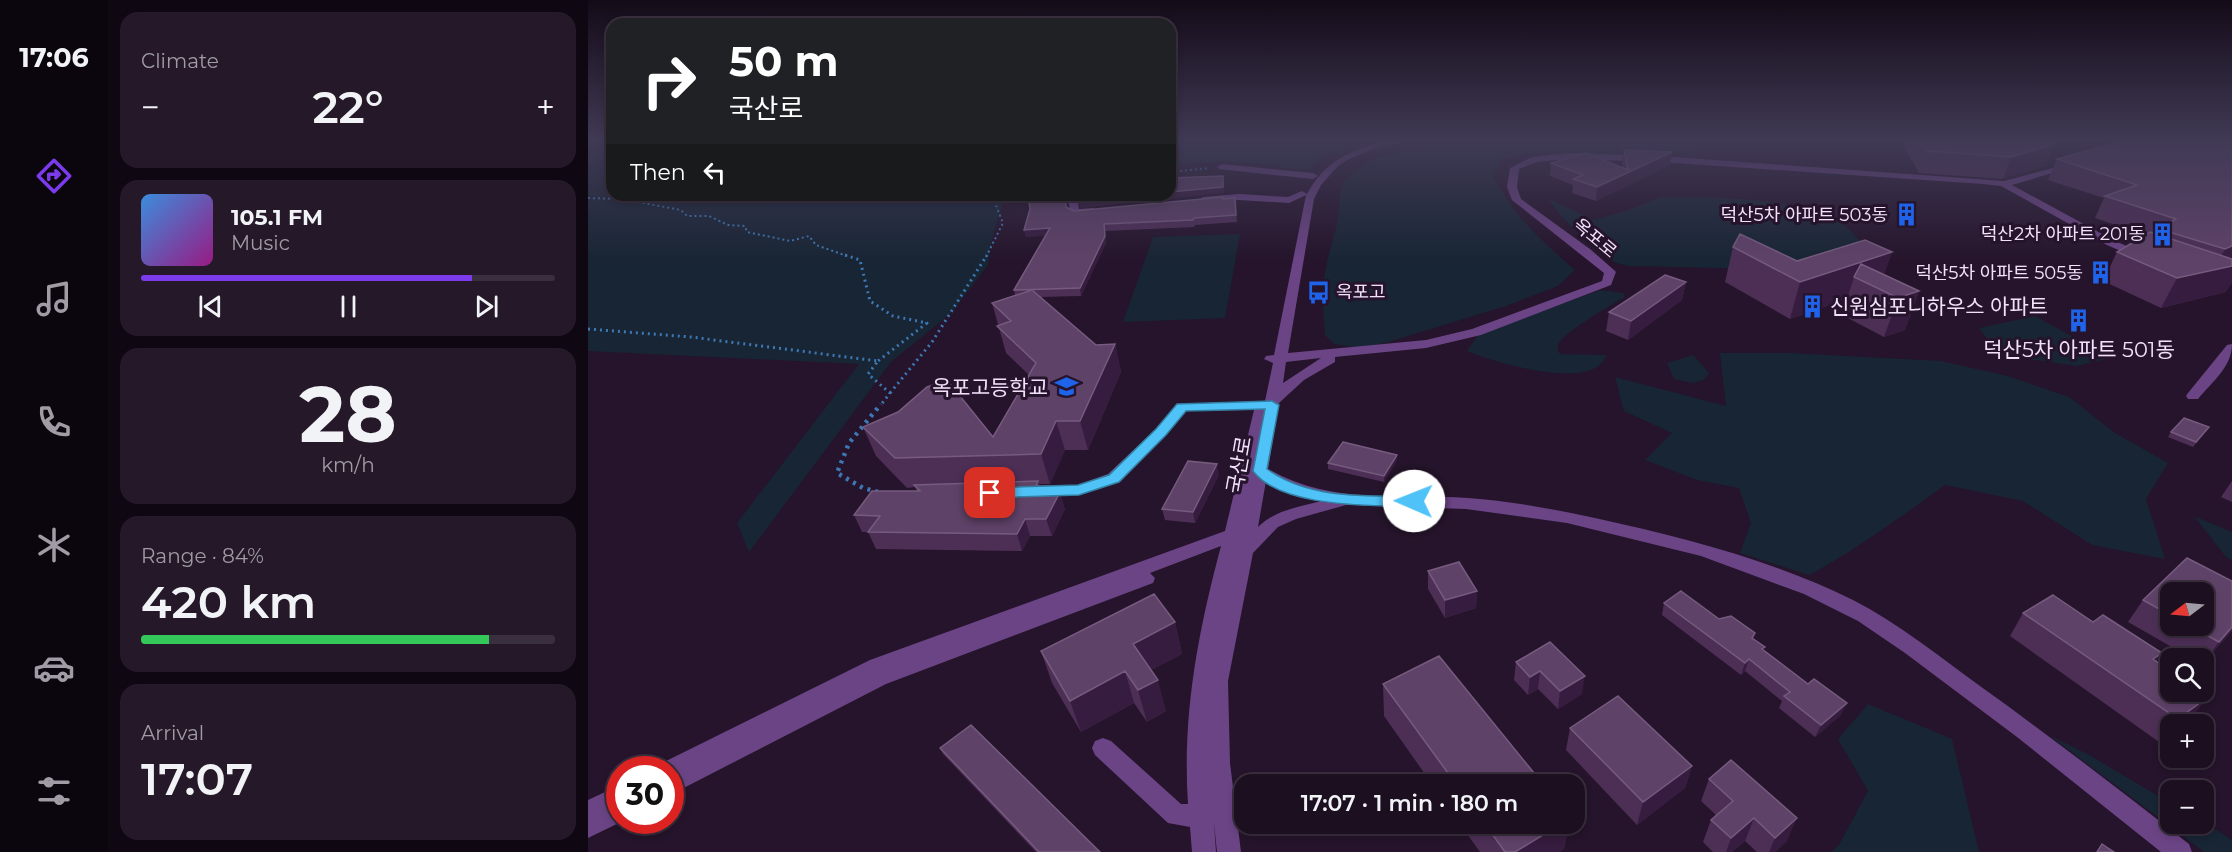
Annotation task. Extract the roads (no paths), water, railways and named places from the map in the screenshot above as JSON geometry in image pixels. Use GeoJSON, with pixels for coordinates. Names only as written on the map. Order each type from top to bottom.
{"type":"FeatureCollection","features":[{"type":"Feature","properties":{"kind":"street","name":"국산로"},"geometry":{"type":"LineString","coordinates":[[1204,852],[1197,768],[1200,691],[1217,596],[1260,471],[1296,200],[1310,181]]}},
{"type":"Feature","properties":{"kind":"street","name":"국산로"},"geometry":{"type":"LineString","coordinates":[[1276,359],[1309,199],[1317,181]]}},
{"type":"Feature","properties":{"kind":"street","name":"옥포로"},"geometry":{"type":"LineString","coordinates":[[1276,359],[1426,344],[1476,332],[1607,283],[1610,272],[1571,239],[1517,200],[1512,187],[1513,181]]}},
{"type":"Feature","properties":{"kind":"street","name":"옥포로"},"geometry":{"type":"LineString","coordinates":[[1960,181],[2004,184],[2111,243],[2157,261]]}},
{"type":"Feature","properties":{"kind":"street"},"geometry":{"type":"LineString","coordinates":[[2004,184],[2015,181]]}},
{"type":"Feature","properties":{"kind":"street"},"geometry":{"type":"LineString","coordinates":[[1192,202],[1239,197],[1296,200]]}},
{"type":"Feature","properties":{"kind":"street"},"geometry":{"type":"LineString","coordinates":[[1073,201],[1075,213],[1099,211]]}},
{"type":"Feature","properties":{"kind":"street"},"geometry":{"type":"LineString","coordinates":[[2193,396],[2232,348]]}},
{"type":"Feature","properties":{"kind":"street"},"geometry":{"type":"LineString","coordinates":[[1019,492],[1079,490],[1114,478],[1161,432],[1182,407],[1269,403],[1288,384],[1312,367],[1341,354]]}},
{"type":"Feature","properties":{"kind":"street","name":"국산로"},"geometry":{"type":"LineString","coordinates":[[1229,852],[1219,763],[1218,681],[1236,544],[1269,403]]}},
{"type":"Feature","properties":{"kind":"street"},"geometry":{"type":"LineString","coordinates":[[1260,471],[1276,483],[1294,490],[1346,500],[1494,506],[1604,526],[1688,546],[1786,579],[1849,607],[1909,644],[2180,852]]}},
{"type":"Feature","properties":{"kind":"street"},"geometry":{"type":"LineString","coordinates":[[684,778],[879,678],[1236,544],[1290,515],[1346,500]]}},
{"type":"Feature","properties":{"kind":"street"},"geometry":{"type":"LineString","coordinates":[[684,763],[877,666],[1236,544]]}},
{"type":"Feature","properties":{"kind":"street"},"geometry":{"type":"LineString","coordinates":[[1103,748],[1176,815],[1200,816],[1223,809]]}},
{"type":"Feature","properties":{"kind":"street"},"geometry":{"type":"LineString","coordinates":[[588,812],[606,803]]}},
{"type":"Feature","properties":{"kind":"street"},"geometry":{"type":"LineString","coordinates":[[588,827],[606,818]]}},
{"type":"Feature","properties":{"kind":"place","name":"덕산5차 아파트 503동"},"geometry":{"type":"Point","coordinates":[1906,215]}},
{"type":"Feature","properties":{"kind":"place","name":"덕산2차 아파트 201동"},"geometry":{"type":"Point","coordinates":[2163,234]}},
{"type":"Feature","properties":{"kind":"place","name":"덕산5차 아파트 505동"},"geometry":{"type":"Point","coordinates":[2101,273]}},
{"type":"Feature","properties":{"kind":"place","name":"옥포고"},"geometry":{"type":"Point","coordinates":[1318,292]}},
{"type":"Feature","properties":{"kind":"place","name":"신원심포니하우스 아파트"},"geometry":{"type":"Point","coordinates":[1812,306]}},
{"type":"Feature","properties":{"kind":"place","name":"덕산5차 아파트 501동"},"geometry":{"type":"Point","coordinates":[2079,321]}},
{"type":"Feature","properties":{"kind":"place","name":"옥포고등학교"},"geometry":{"type":"Point","coordinates":[1066,387]}}]}
